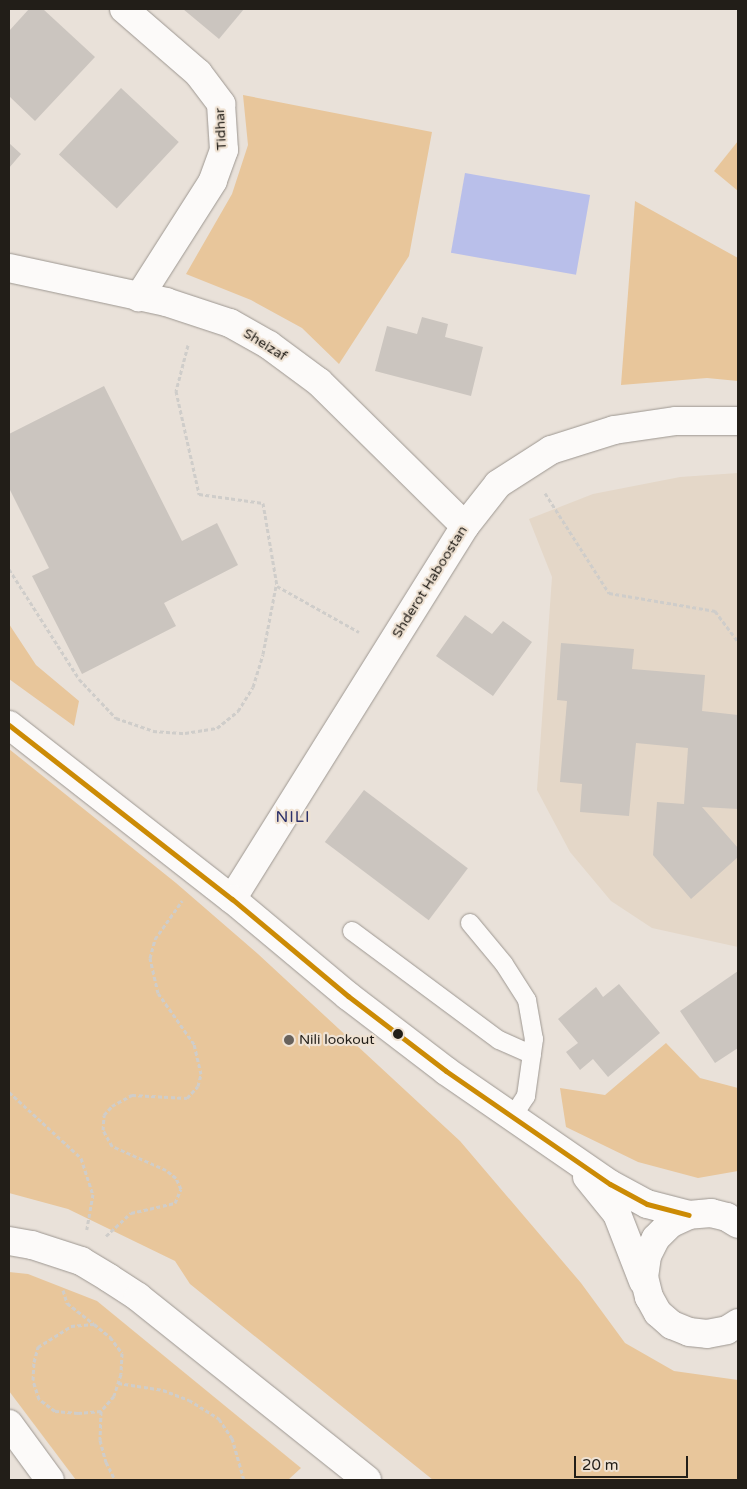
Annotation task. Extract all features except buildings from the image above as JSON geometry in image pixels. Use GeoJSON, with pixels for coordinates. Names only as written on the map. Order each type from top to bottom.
{"type":"FeatureCollection","features":[{"type":"Feature","properties":{"kind":"street","name":"Tidhar"},"geometry":{"type":"LineString","coordinates":[[124,9],[198,73],[221,104],[224,150],[213,181],[139,297]]}},
{"type":"Feature","properties":{"kind":"street","name":"Sheizaf"},"geometry":{"type":"LineString","coordinates":[[9,268],[166,302],[230,323],[268,345],[318,382],[464,526]]}},
{"type":"Feature","properties":{"kind":"street","name":"Shderot Haboostan"},"geometry":{"type":"LineString","coordinates":[[232,899],[464,526],[498,484],[551,450],[614,430],[676,421],[738,421]]}},
{"type":"Feature","properties":{"kind":"street"},"geometry":{"type":"LineString","coordinates":[[9,725],[232,899],[348,996],[446,1071],[610,1184],[647,1204],[727,1218],[738,1224]]}},
{"type":"Feature","properties":{"kind":"street"},"geometry":{"type":"LineString","coordinates":[[541,1136],[595,1184],[617,1214],[649,1297],[658,1313],[672,1325],[689,1332],[708,1334],[738,1342]]}},
{"type":"Feature","properties":{"kind":"street"},"geometry":{"type":"LineString","coordinates":[[649,1297],[644,1277],[647,1256],[656,1238],[670,1224],[700,1214],[738,1209]]}},
{"type":"Feature","properties":{"kind":"street"},"geometry":{"type":"LineString","coordinates":[[9,1241],[32,1245],[72,1258],[138,1298],[367,1480]]}},
{"type":"Feature","properties":{"kind":"street"},"geometry":{"type":"LineString","coordinates":[[708,1334],[727,1330],[738,1323]]}},
{"type":"Feature","properties":{"kind":"street"},"geometry":{"type":"LineString","coordinates":[[9,1424],[50,1480]]}},
{"type":"Feature","properties":{"kind":"lane"},"geometry":{"type":"LineString","coordinates":[[470,923],[504,964],[527,1000],[534,1039],[526,1096],[513,1116]]}},
{"type":"Feature","properties":{"kind":"lane"},"geometry":{"type":"LineString","coordinates":[[352,931],[500,1040],[532,1055]]}},
{"type":"Feature","properties":{"kind":"path"},"geometry":{"type":"LineString","coordinates":[[196,313],[176,391],[199,494],[263,503],[277,586],[388,648]]}},
{"type":"Feature","properties":{"kind":"path"},"geometry":{"type":"LineString","coordinates":[[528,465],[608,593],[715,610],[738,641]]}},
{"type":"Feature","properties":{"kind":"path"},"geometry":{"type":"LineString","coordinates":[[9,569],[79,679],[116,718],[153,731],[185,733],[217,728],[238,711],[253,687],[263,654],[277,580]]}},
{"type":"Feature","properties":{"kind":"path"},"geometry":{"type":"LineString","coordinates":[[72,1258],[131,1213],[175,1203],[181,1189],[176,1178],[166,1170],[112,1146],[103,1130],[104,1115],[112,1106],[132,1095],[187,1098],[198,1086],[201,1074],[194,1044],[158,993],[150,958],[155,939],[200,874]]}},
{"type":"Feature","properties":{"kind":"path"},"geometry":{"type":"LineString","coordinates":[[9,1092],[81,1158],[93,1194],[72,1258],[60,1277],[67,1303],[110,1337],[122,1353],[121,1374],[114,1396],[102,1411],[100,1440],[106,1462],[115,1480]]}},
{"type":"Feature","properties":{"kind":"path"},"geometry":{"type":"LineString","coordinates":[[94,1324],[71,1326],[38,1347],[34,1362],[33,1380],[39,1399],[54,1411],[78,1414],[102,1411]]}},
{"type":"Feature","properties":{"kind":"path"},"geometry":{"type":"LineString","coordinates":[[118,1383],[163,1390],[189,1400],[219,1419],[232,1438],[244,1480]]}},
{"type":"Feature","properties":{"kind":"shaded area"},"geometry":{"type":"Polygon","coordinates":[[[243,95],[432,132],[409,256],[339,364],[302,328],[251,300],[186,274],[232,194],[248,145],[243,95]]]}},
{"type":"Feature","properties":{"kind":"shaded area"},"geometry":{"type":"Polygon","coordinates":[[[738,141],[738,191],[714,171],[738,141]]]}},
{"type":"Feature","properties":{"kind":"shaded area"},"geometry":{"type":"Polygon","coordinates":[[[635,201],[738,258],[738,381],[707,378],[621,385],[635,201]]]}},
{"type":"Feature","properties":{"kind":"shaded area"},"geometry":{"type":"Polygon","coordinates":[[[738,473],[738,947],[652,928],[611,901],[570,852],[537,790],[552,577],[529,519],[593,494],[680,477],[738,473]]]}},
{"type":"Feature","properties":{"kind":"shaded area"},"geometry":{"type":"Polygon","coordinates":[[[9,624],[36,665],[79,701],[74,726],[9,679],[9,624]]]}},
{"type":"Feature","properties":{"kind":"shaded area"},"geometry":{"type":"Polygon","coordinates":[[[9,749],[176,883],[258,954],[460,1141],[581,1283],[625,1343],[674,1371],[738,1380],[738,1480],[433,1480],[190,1284],[175,1261],[68,1209],[9,1193],[9,749]]]}},
{"type":"Feature","properties":{"kind":"shaded area"},"geometry":{"type":"Polygon","coordinates":[[[666,1043],[700,1078],[738,1088],[738,1171],[698,1178],[638,1162],[566,1127],[560,1088],[605,1095],[666,1043]]]}},
{"type":"Feature","properties":{"kind":"shaded area"},"geometry":{"type":"Polygon","coordinates":[[[9,1272],[28,1274],[97,1301],[301,1468],[288,1480],[76,1480],[9,1391],[9,1272]]]}},
{"type":"Feature","properties":{"kind":"water"},"geometry":{"type":"Polygon","coordinates":[[[465,173],[590,195],[576,275],[451,253],[465,173]]]}},
{"type":"Feature","properties":{"kind":"transit line","name":"20"},"geometry":{"type":"LineString","coordinates":[[9,725],[232,899],[348,996],[446,1071],[610,1184],[647,1204],[689,1215]]}},
{"type":"Feature","properties":{"kind":"place","name":"Nili lookout"},"geometry":{"type":"Point","coordinates":[289,1040]}},
{"type":"Feature","properties":{"kind":"district","name":"NILI"},"geometry":{"type":"Point","coordinates":[293,817]}}]}
